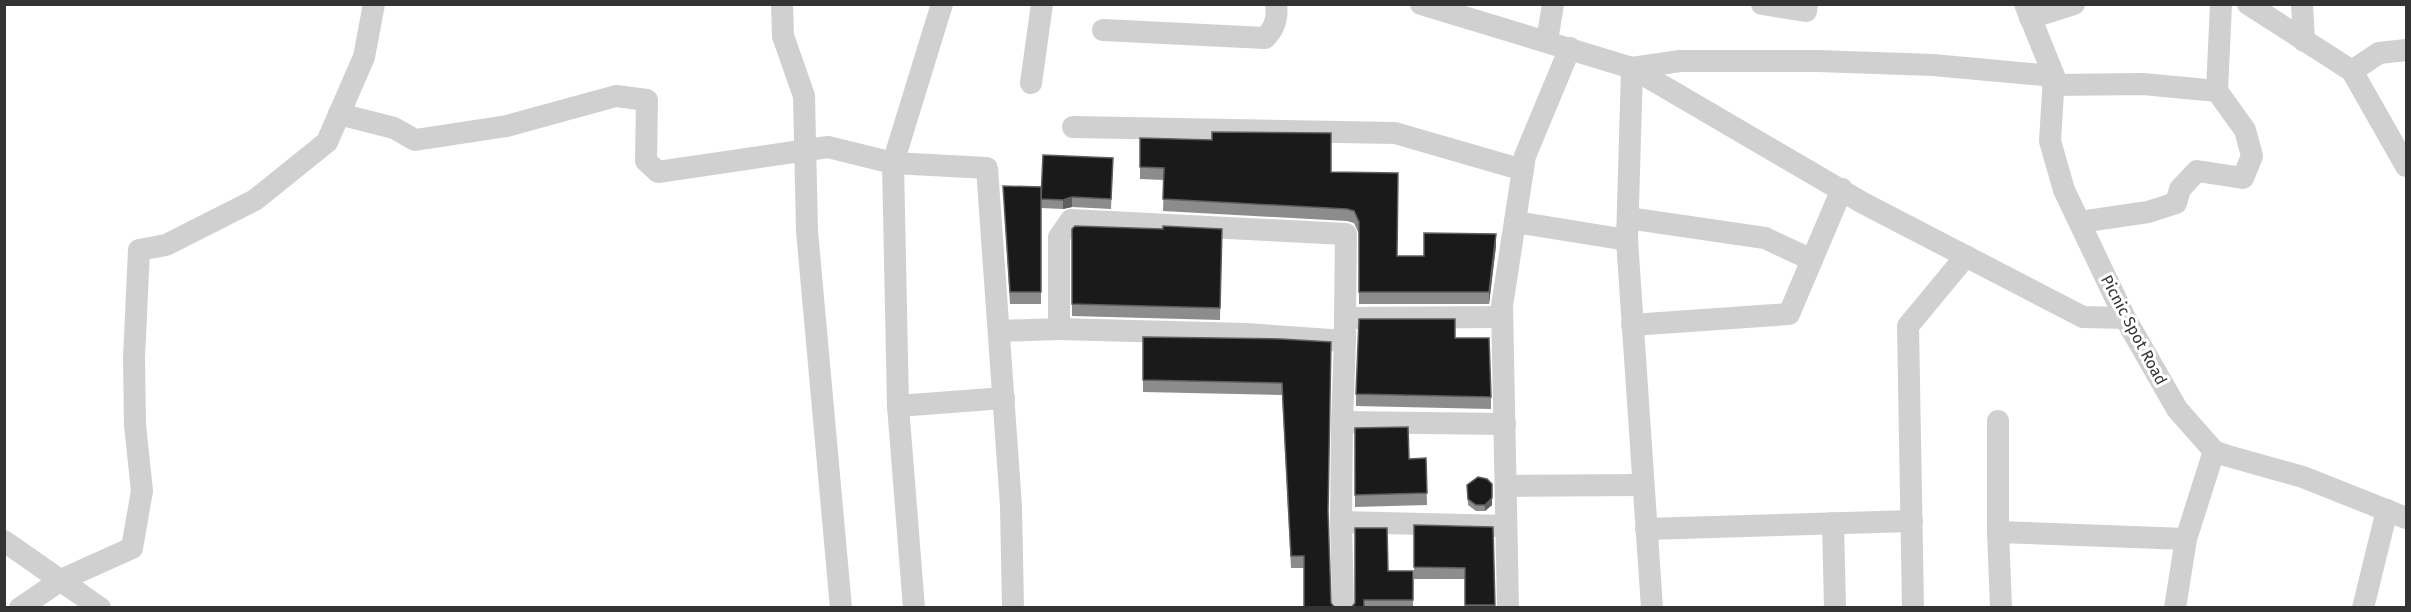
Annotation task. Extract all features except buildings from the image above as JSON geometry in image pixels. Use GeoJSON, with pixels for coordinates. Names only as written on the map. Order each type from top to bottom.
{"type":"FeatureCollection","features":[{"type":"Feature","properties":{"kind":"street"},"geometry":{"type":"LineString","coordinates":[[20,608],[61,580],[132,548],[142,490],[135,425],[134,369],[139,250],[166,245],[255,200],[327,142],[364,57],[374,4]]}},
{"type":"Feature","properties":{"kind":"street"},"geometry":{"type":"LineString","coordinates":[[782,4],[783,36],[804,96],[807,231],[841,608]]}},
{"type":"Feature","properties":{"kind":"street"},"geometry":{"type":"LineString","coordinates":[[914,608],[898,406],[893,163],[942,4]]}},
{"type":"Feature","properties":{"kind":"street"},"geometry":{"type":"LineString","coordinates":[[1031,83],[1042,4]]}},
{"type":"Feature","properties":{"kind":"street"},"geometry":{"type":"LineString","coordinates":[[1103,30],[1265,38],[1272,31],[1277,15],[1276,4]]}},
{"type":"Feature","properties":{"kind":"street"},"geometry":{"type":"LineString","coordinates":[[1421,4],[1632,68],[1863,203],[2083,317],[2125,318]]}},
{"type":"Feature","properties":{"kind":"street"},"geometry":{"type":"LineString","coordinates":[[1546,41],[1553,4]]}},
{"type":"Feature","properties":{"kind":"street"},"geometry":{"type":"LineString","coordinates":[[1762,4],[1806,11],[1807,4]]}},
{"type":"Feature","properties":{"kind":"street"},"geometry":{"type":"LineString","coordinates":[[2028,11],[2074,4]]}},
{"type":"Feature","properties":{"kind":"street"},"geometry":{"type":"LineString","coordinates":[[2080,222],[2148,212],[2176,203],[2180,189],[2197,171],[2243,178],[2252,156],[2245,130],[2217,91],[2221,4]]}},
{"type":"Feature","properties":{"kind":"street"},"geometry":{"type":"LineString","coordinates":[[2248,4],[2352,71],[2406,166]]}},
{"type":"Feature","properties":{"kind":"street"},"geometry":{"type":"LineString","coordinates":[[2302,4],[2304,40]]}},
{"type":"Feature","properties":{"kind":"street","name":"Picnic Spot Road"},"geometry":{"type":"LineString","coordinates":[[2028,11],[2054,80],[2050,141],[2064,190],[2125,318],[2177,409],[2214,450],[2303,477],[2397,514]]}},
{"type":"Feature","properties":{"kind":"street"},"geometry":{"type":"LineString","coordinates":[[1508,608],[1502,317],[1526,156],[1570,48]]}},
{"type":"Feature","properties":{"kind":"street"},"geometry":{"type":"LineString","coordinates":[[2352,71],[2379,53],[2406,50]]}},
{"type":"Feature","properties":{"kind":"street"},"geometry":{"type":"LineString","coordinates":[[1632,68],[1680,61],[1818,61],[1934,65],[2054,80],[2143,84],[2217,91]]}},
{"type":"Feature","properties":{"kind":"street"},"geometry":{"type":"LineString","coordinates":[[1632,68],[1628,229],[1642,484],[1652,608]]}},
{"type":"Feature","properties":{"kind":"street"},"geometry":{"type":"LineString","coordinates":[[339,114],[394,128],[415,140],[507,126],[616,96],[647,100],[646,161],[658,172],[828,147],[893,163],[987,168],[1011,506],[1013,608]]}},
{"type":"Feature","properties":{"kind":"street"},"geometry":{"type":"LineString","coordinates":[[1072,127],[1395,134],[1523,170]]}},
{"type":"Feature","properties":{"kind":"street"},"geometry":{"type":"LineString","coordinates":[[1632,324],[1789,314],[1842,189]]}},
{"type":"Feature","properties":{"kind":"street"},"geometry":{"type":"LineString","coordinates":[[1059,329],[1059,237],[1071,220],[1346,234],[1341,522],[1343,608]]}},
{"type":"Feature","properties":{"kind":"street"},"geometry":{"type":"LineString","coordinates":[[1515,222],[1765,238],[1812,260]]}},
{"type":"Feature","properties":{"kind":"street"},"geometry":{"type":"LineString","coordinates":[[1913,608],[1908,326],[1966,256]]}},
{"type":"Feature","properties":{"kind":"street"},"geometry":{"type":"LineString","coordinates":[[1345,318],[1502,317]]}},
{"type":"Feature","properties":{"kind":"street"},"geometry":{"type":"LineString","coordinates":[[999,331],[1059,329],[1246,334],[1344,341]]}},
{"type":"Feature","properties":{"kind":"street"},"geometry":{"type":"LineString","coordinates":[[898,406],[1004,398]]}},
{"type":"Feature","properties":{"kind":"street"},"geometry":{"type":"LineString","coordinates":[[1342,422],[1505,424]]}},
{"type":"Feature","properties":{"kind":"street"},"geometry":{"type":"LineString","coordinates":[[1998,422],[2001,608]]}},
{"type":"Feature","properties":{"kind":"street"},"geometry":{"type":"LineString","coordinates":[[2175,608],[2186,539],[2214,450]]}},
{"type":"Feature","properties":{"kind":"street"},"geometry":{"type":"LineString","coordinates":[[1507,486],[1642,484]]}},
{"type":"Feature","properties":{"kind":"street"},"geometry":{"type":"LineString","coordinates":[[2363,608],[2397,514]]}},
{"type":"Feature","properties":{"kind":"street"},"geometry":{"type":"LineString","coordinates":[[1646,529],[1912,521]]}},
{"type":"Feature","properties":{"kind":"street"},"geometry":{"type":"LineString","coordinates":[[1341,522],[1506,526]]}},
{"type":"Feature","properties":{"kind":"street"},"geometry":{"type":"LineString","coordinates":[[1833,523],[1835,608]]}},
{"type":"Feature","properties":{"kind":"street"},"geometry":{"type":"LineString","coordinates":[[1998,532],[2186,539]]}},
{"type":"Feature","properties":{"kind":"street"},"geometry":{"type":"LineString","coordinates":[[4,541],[100,608]]}}]}
